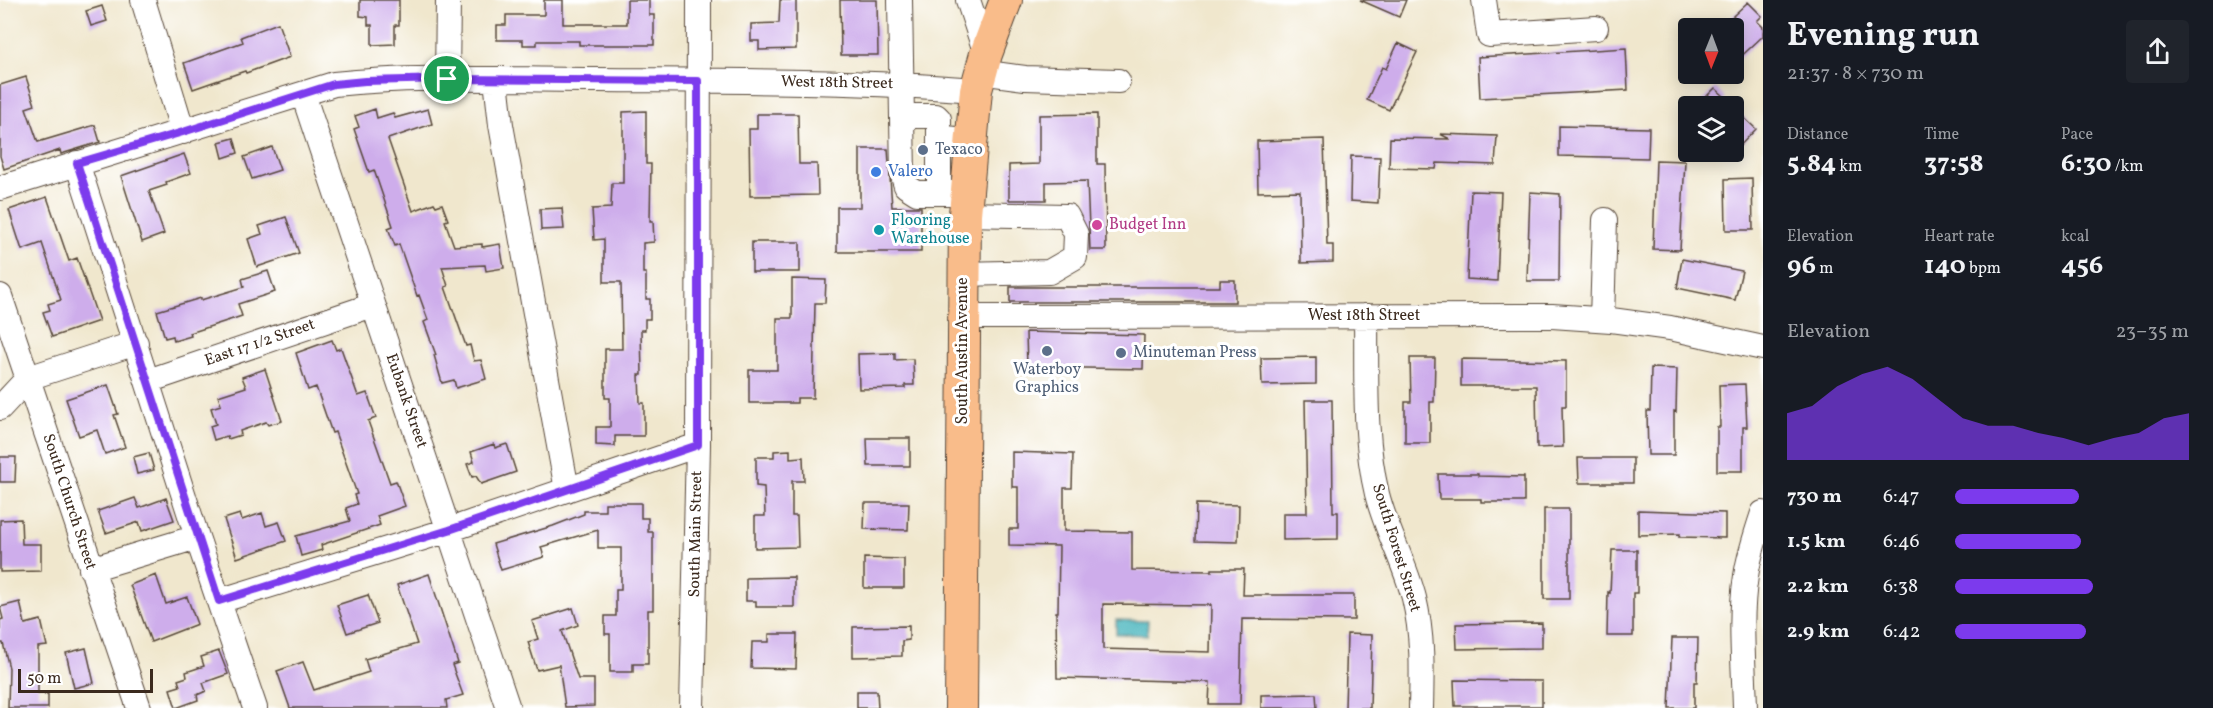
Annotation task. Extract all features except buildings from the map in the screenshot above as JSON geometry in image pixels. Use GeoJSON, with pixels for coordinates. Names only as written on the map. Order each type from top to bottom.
{"type":"FeatureCollection","features":[{"type":"Feature","properties":{"kind":"main road","name":"South Austin Avenue"},"geometry":{"type":"LineString","coordinates":[[961,708],[963,274],[957,200],[971,141],[981,72],[1006,0]]}},
{"type":"Feature","properties":{"kind":"street"},"geometry":{"type":"LineString","coordinates":[[143,0],[183,132]]}},
{"type":"Feature","properties":{"kind":"street"},"geometry":{"type":"LineString","coordinates":[[447,79],[448,0]]}},
{"type":"Feature","properties":{"kind":"street","name":"South Main Street"},"geometry":{"type":"LineString","coordinates":[[692,708],[698,445],[699,0]]}},
{"type":"Feature","properties":{"kind":"street"},"geometry":{"type":"LineString","coordinates":[[900,0],[903,176],[906,186],[917,193],[1067,216],[1076,234],[1075,257],[1049,272],[963,274]]}},
{"type":"Feature","properties":{"kind":"street"},"geometry":{"type":"LineString","coordinates":[[968,0],[981,72]]}},
{"type":"Feature","properties":{"kind":"street"},"geometry":{"type":"LineString","coordinates":[[1484,0],[1490,36],[1596,28]]}},
{"type":"Feature","properties":{"kind":"street","name":"West 18th Street"},"geometry":{"type":"LineString","coordinates":[[0,188],[345,82],[447,79],[902,84],[981,72],[1025,78],[1118,81]]}},
{"type":"Feature","properties":{"kind":"street"},"geometry":{"type":"LineString","coordinates":[[496,80],[501,125],[567,490]]}},
{"type":"Feature","properties":{"kind":"street","name":"Eubank Street"},"geometry":{"type":"LineString","coordinates":[[303,94],[508,708]]}},
{"type":"Feature","properties":{"kind":"street"},"geometry":{"type":"LineString","coordinates":[[903,116],[936,116],[939,119],[939,137],[957,200]]}},
{"type":"Feature","properties":{"kind":"street"},"geometry":{"type":"LineString","coordinates":[[939,137],[971,141]]}},
{"type":"Feature","properties":{"kind":"street"},"geometry":{"type":"LineString","coordinates":[[77,163],[197,537],[255,708]]}},
{"type":"Feature","properties":{"kind":"street"},"geometry":{"type":"LineString","coordinates":[[1602,319],[1605,220]]}},
{"type":"Feature","properties":{"kind":"street","name":"South Church Street"},"geometry":{"type":"LineString","coordinates":[[0,296],[139,708]]}},
{"type":"Feature","properties":{"kind":"street","name":"East 17 1/2 Street"},"geometry":{"type":"LineString","coordinates":[[148,381],[373,305]]}},
{"type":"Feature","properties":{"kind":"street","name":"South Forest Street"},"geometry":{"type":"LineString","coordinates":[[1366,316],[1367,428],[1372,465],[1378,496],[1413,598],[1422,643],[1421,708]]}},
{"type":"Feature","properties":{"kind":"street","name":"West 18th Street"},"geometry":{"type":"LineString","coordinates":[[963,317],[1552,316],[1602,319],[1670,328],[1763,348]]}},
{"type":"Feature","properties":{"kind":"street"},"geometry":{"type":"LineString","coordinates":[[0,408],[28,378],[136,343]]}},
{"type":"Feature","properties":{"kind":"street"},"geometry":{"type":"LineString","coordinates":[[219,601],[449,530],[698,445]]}},
{"type":"Feature","properties":{"kind":"street"},"geometry":{"type":"LineString","coordinates":[[1745,708],[1743,634],[1746,578],[1752,547],[1763,513]]}},
{"type":"Feature","properties":{"kind":"street"},"geometry":{"type":"LineString","coordinates":[[92,569],[197,537]]}},
{"type":"Feature","properties":{"kind":"water"},"geometry":{"type":"Polygon","coordinates":[[[1116,620],[1148,621],[1147,635],[1116,634],[1116,620]]]}},
{"type":"Feature","properties":{"kind":"place","name":"Texaco"},"geometry":{"type":"Point","coordinates":[923,150]}},
{"type":"Feature","properties":{"kind":"place","name":"Valero"},"geometry":{"type":"Point","coordinates":[876,172]}},
{"type":"Feature","properties":{"kind":"place","name":"Budget Inn"},"geometry":{"type":"Point","coordinates":[1097,225]}},
{"type":"Feature","properties":{"kind":"place","name":"Flooring Warehouse"},"geometry":{"type":"Point","coordinates":[879,230]}},
{"type":"Feature","properties":{"kind":"place","name":"Waterboy Graphics"},"geometry":{"type":"Point","coordinates":[1047,351]}},
{"type":"Feature","properties":{"kind":"place","name":"Minuteman Press"},"geometry":{"type":"Point","coordinates":[1121,353]}},
{"type":"Feature","properties":{"kind":"route"},"geometry":{"type":"LineString","coordinates":[[447,79],[698,81],[698,445],[449,530],[219,601],[77,163],[334,84],[447,79]]}}]}
